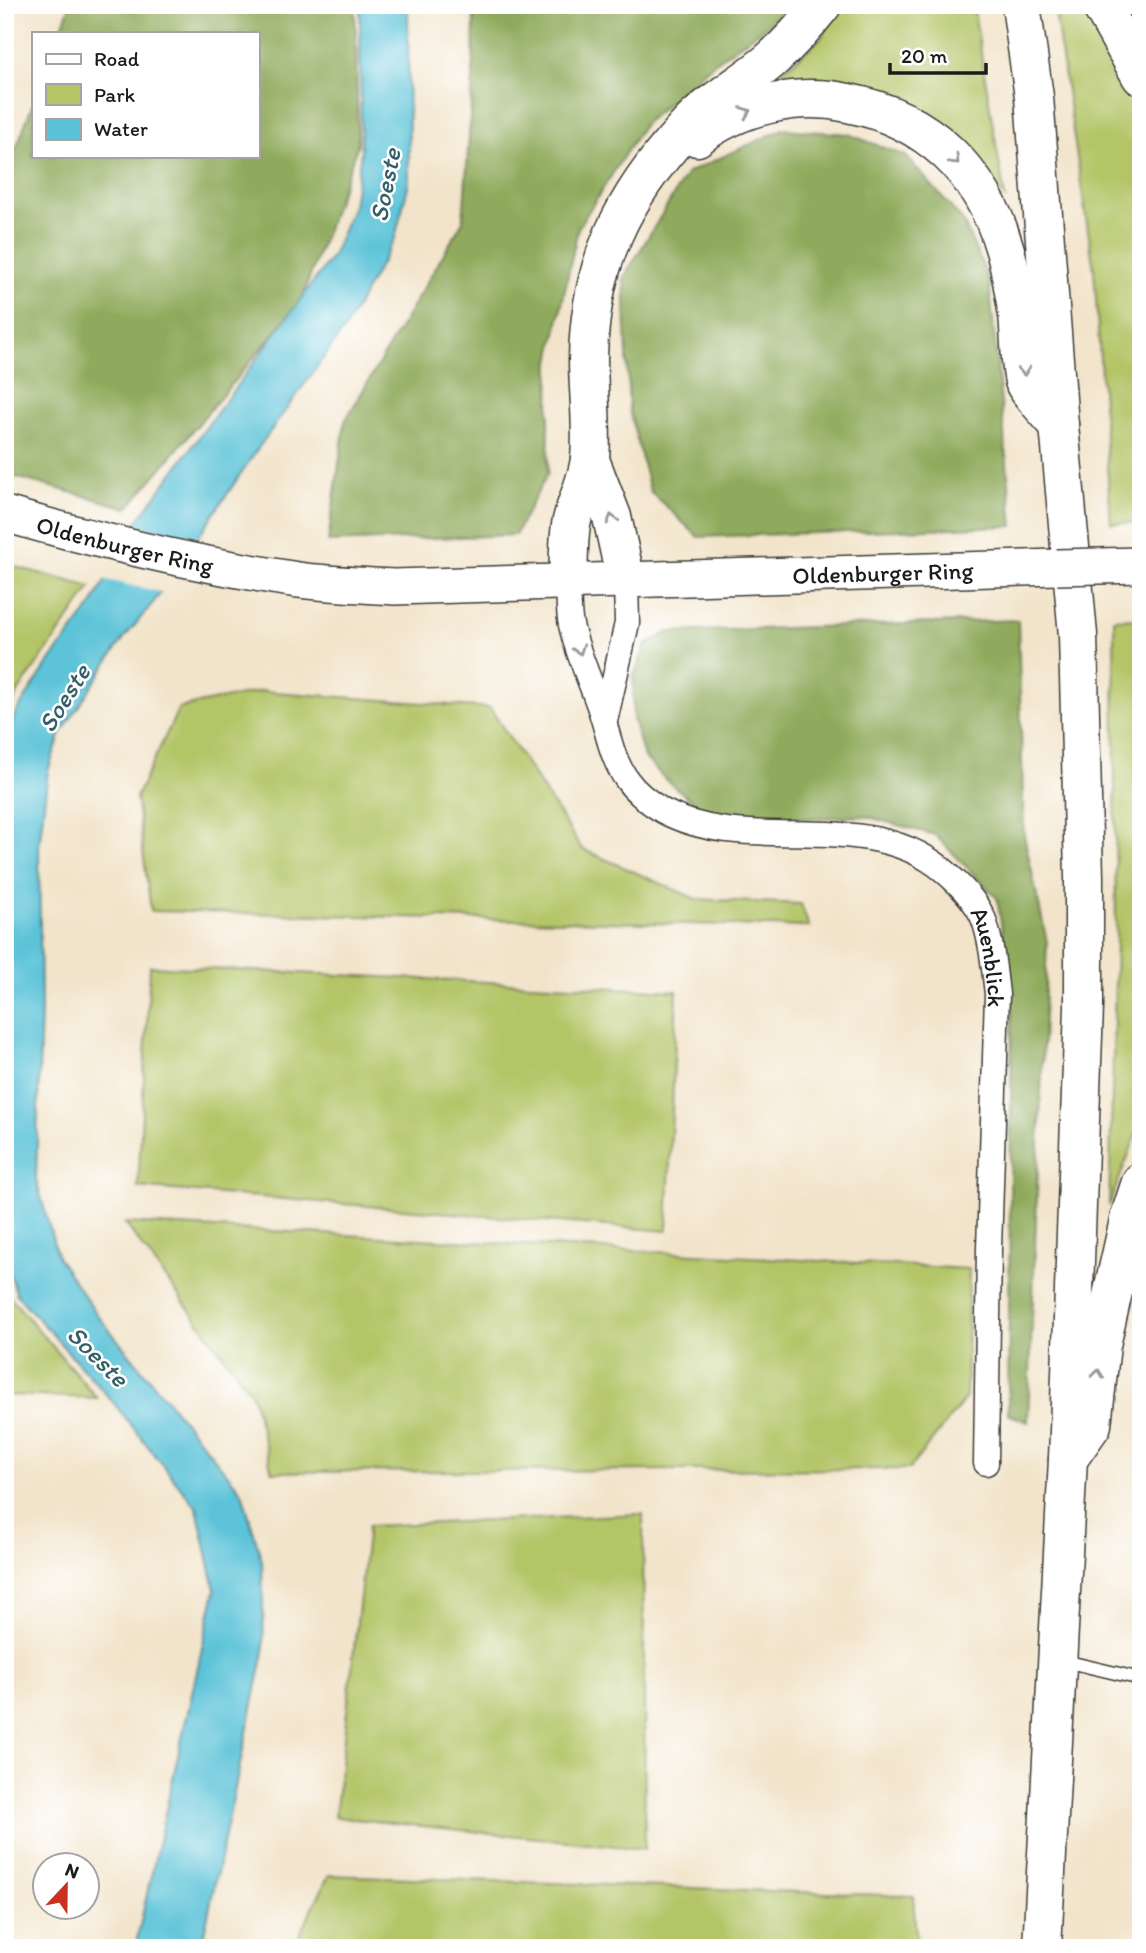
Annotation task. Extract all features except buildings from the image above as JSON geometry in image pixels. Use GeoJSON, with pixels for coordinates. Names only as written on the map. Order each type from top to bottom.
{"type":"FeatureCollection","features":[{"type":"Feature","properties":{"kind":"main road"},"geometry":{"type":"LineString","coordinates":[[568,583],[571,525],[590,460],[588,355],[593,305],[601,264],[615,228],[648,174],[687,127],[722,95],[771,60],[821,5]]}},
{"type":"Feature","properties":{"kind":"main road"},"geometry":{"type":"LineString","coordinates":[[1021,5],[1034,97],[1078,635],[1084,877],[1084,1007],[1068,1459],[1042,1948]]}},
{"type":"Feature","properties":{"kind":"main road"},"geometry":{"type":"LineString","coordinates":[[1101,5],[1141,76]]}},
{"type":"Feature","properties":{"kind":"main road"},"geometry":{"type":"LineString","coordinates":[[648,174],[706,131],[756,108],[797,98],[831,99],[867,106],[920,131],[950,154],[973,179],[994,217],[1005,248],[1018,317],[1025,384],[1059,425]]}},
{"type":"Feature","properties":{"kind":"main road"},"geometry":{"type":"LineString","coordinates":[[590,460],[612,517],[626,581]]}},
{"type":"Feature","properties":{"kind":"main road","name":"Oldenburger Ring"},"geometry":{"type":"LineString","coordinates":[[5,514],[96,540],[246,571],[300,580],[394,587],[1141,565]]}},
{"type":"Feature","properties":{"kind":"main road"},"geometry":{"type":"LineString","coordinates":[[1068,1459],[1092,1424],[1108,1308],[1141,1182]]}},
{"type":"Feature","properties":{"kind":"street","name":"Auenblick"},"geometry":{"type":"LineString","coordinates":[[605,722],[627,624],[626,581]]}},
{"type":"Feature","properties":{"kind":"street","name":"Auenblick"},"geometry":{"type":"LineString","coordinates":[[568,583],[571,625],[605,722],[612,753],[627,781],[649,803],[682,821],[715,829],[858,835],[900,846],[938,864],[964,890],[983,918],[992,952],[997,994],[986,1463]]}},
{"type":"Feature","properties":{"kind":"lane"},"geometry":{"type":"LineString","coordinates":[[1056,1659],[1141,1679]]}},
{"type":"Feature","properties":{"kind":"green space"},"geometry":{"type":"Polygon","coordinates":[[[70,5],[355,5],[358,144],[301,301],[128,508],[5,474],[5,170],[8,170],[32,106],[32,158],[259,158],[259,32],[60,32],[70,5]]]}},
{"type":"Feature","properties":{"kind":"green space"},"geometry":{"type":"Polygon","coordinates":[[[474,5],[786,5],[778,18],[714,63],[644,124],[578,228],[550,361],[548,473],[515,535],[328,542],[345,421],[463,221],[473,79],[474,5]]]}},
{"type":"Feature","properties":{"kind":"green space"},"geometry":{"type":"Polygon","coordinates":[[[841,5],[973,5],[1005,198],[933,116],[846,84],[759,91],[821,38],[841,5]]]}},
{"type":"Feature","properties":{"kind":"green space"},"geometry":{"type":"Polygon","coordinates":[[[1054,5],[1088,5],[1141,111],[1141,522],[1111,523],[1094,270],[1054,5]]]}},
{"type":"Feature","properties":{"kind":"green space"},"geometry":{"type":"Polygon","coordinates":[[[783,129],[848,134],[906,156],[963,221],[989,280],[1013,526],[698,537],[650,491],[629,409],[624,277],[687,173],[783,129]]]}},
{"type":"Feature","properties":{"kind":"green space"},"geometry":{"type":"Polygon","coordinates":[[[5,564],[91,587],[18,692],[5,723],[5,564]]]}},
{"type":"Feature","properties":{"kind":"green space"},"geometry":{"type":"Polygon","coordinates":[[[1141,618],[1141,1122],[1109,1206],[1116,944],[1114,619],[1141,618]]]}},
{"type":"Feature","properties":{"kind":"green space"},"geometry":{"type":"Polygon","coordinates":[[[1018,620],[1024,835],[1047,942],[1028,1422],[1008,1414],[1012,992],[997,898],[935,835],[865,816],[780,820],[705,811],[667,781],[644,757],[633,719],[633,678],[646,645],[668,632],[1018,620]]]}},
{"type":"Feature","properties":{"kind":"green space"},"geometry":{"type":"Polygon","coordinates":[[[261,691],[490,708],[582,849],[696,899],[801,904],[809,927],[151,911],[136,797],[179,708],[261,691]]]}},
{"type":"Feature","properties":{"kind":"green space"},"geometry":{"type":"Polygon","coordinates":[[[150,966],[677,991],[667,1231],[138,1187],[150,966]]]}},
{"type":"Feature","properties":{"kind":"green space"},"geometry":{"type":"Polygon","coordinates":[[[125,1223],[969,1269],[966,1398],[909,1469],[272,1472],[252,1394],[125,1223]]]}},
{"type":"Feature","properties":{"kind":"green space"},"geometry":{"type":"Polygon","coordinates":[[[5,1291],[97,1398],[5,1395],[5,1291]]]}},
{"type":"Feature","properties":{"kind":"green space"},"geometry":{"type":"Polygon","coordinates":[[[643,1514],[645,1849],[335,1817],[368,1526],[643,1514]]]}},
{"type":"Feature","properties":{"kind":"green space"},"geometry":{"type":"Polygon","coordinates":[[[329,1875],[913,1896],[917,1948],[293,1948],[329,1875]]]}},
{"type":"Feature","properties":{"kind":"water","name":"Soeste"},"geometry":{"type":"Polygon","coordinates":[[[360,5],[408,5],[409,182],[395,238],[345,328],[259,447],[157,598],[121,642],[61,733],[48,771],[39,847],[41,1007],[36,1179],[58,1258],[98,1316],[242,1492],[262,1561],[264,1652],[201,1948],[135,1948],[215,1590],[197,1508],[112,1401],[17,1295],[5,1259],[5,748],[15,714],[47,665],[92,605],[138,520],[333,255],[353,206],[361,152],[360,5]]]}},
{"type":"Feature","properties":{"kind":"pier"},"geometry":{"type":"Polygon","coordinates":[[[131,525],[202,538],[165,593],[102,579],[131,525]]]}}]}
